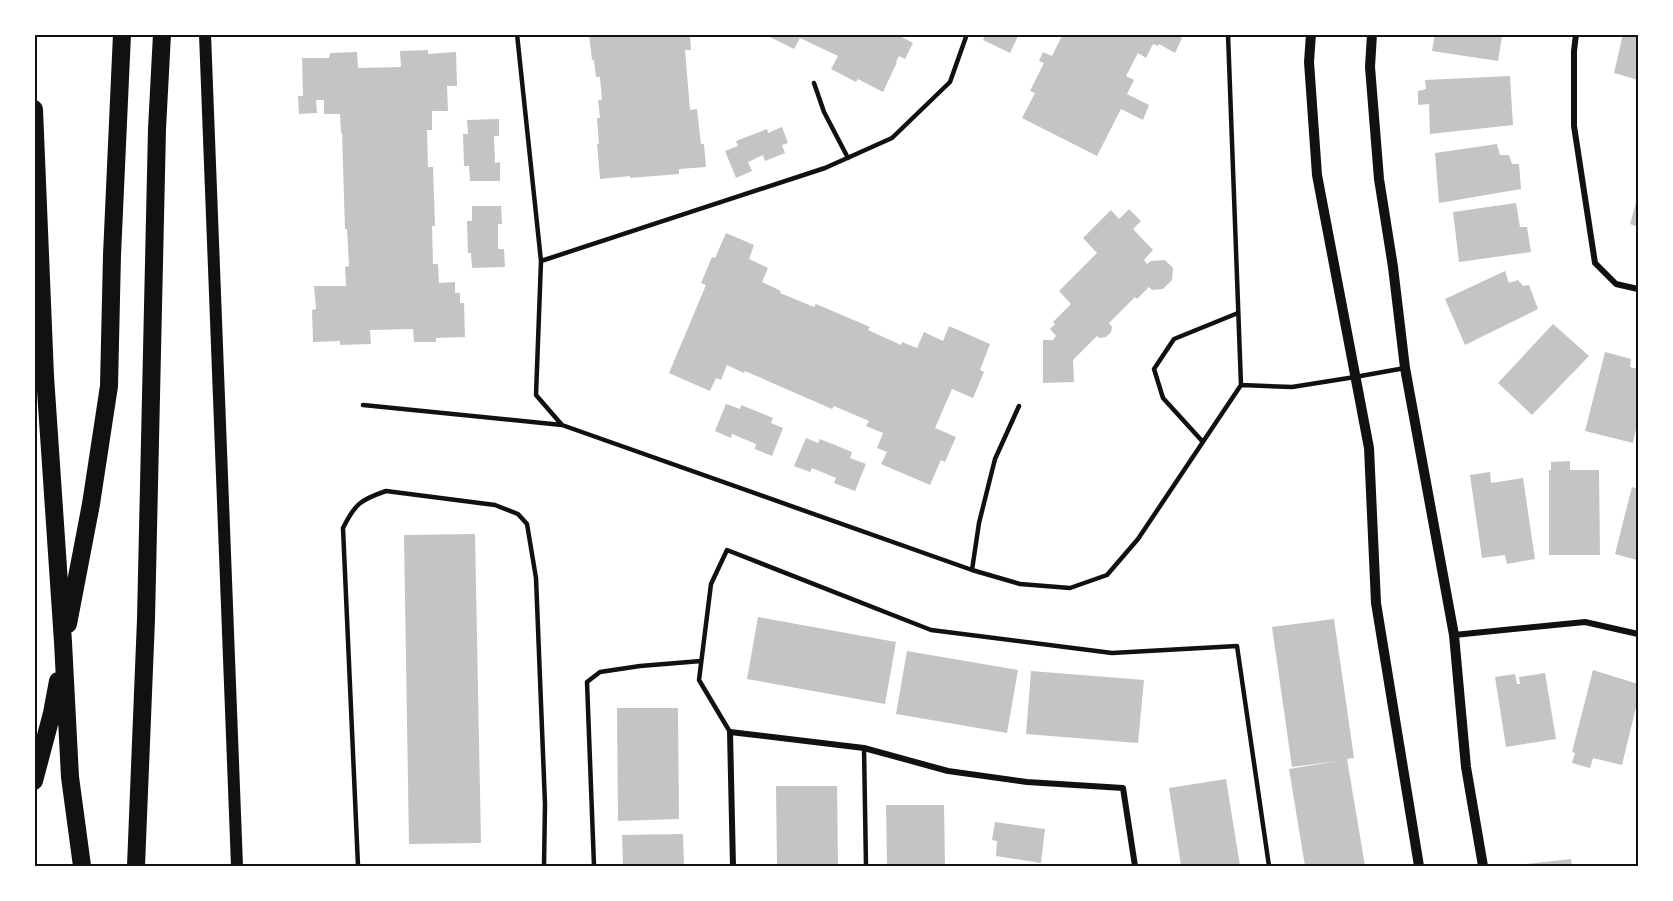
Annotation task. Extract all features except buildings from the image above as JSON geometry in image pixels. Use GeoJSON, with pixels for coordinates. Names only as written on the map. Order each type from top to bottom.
{"type":"FeatureCollection","features":[{"type":"Feature","properties":{"kind":"highway"},"geometry":{"type":"LineString","coordinates":[[34,781],[52,713],[91,504],[109,386],[112,255],[122,34]]}},
{"type":"Feature","properties":{"kind":"highway"},"geometry":{"type":"LineString","coordinates":[[136,867],[146,608],[157,129],[162,34]]}},
{"type":"Feature","properties":{"kind":"highway"},"geometry":{"type":"LineString","coordinates":[[34,109],[45,376],[70,777],[82,867]]}},
{"type":"Feature","properties":{"kind":"main road"},"geometry":{"type":"LineString","coordinates":[[205,34],[237,867]]}},
{"type":"Feature","properties":{"kind":"street"},"geometry":{"type":"LineString","coordinates":[[1311,34],[1309,62],[1317,175],[1368,448],[1376,603],[1419,867]]}},
{"type":"Feature","properties":{"kind":"street"},"geometry":{"type":"LineString","coordinates":[[1372,34],[1370,67],[1379,179],[1393,267],[1405,368],[1454,635],[1466,767],[1483,867]]}},
{"type":"Feature","properties":{"kind":"street"},"geometry":{"type":"LineString","coordinates":[[1576,34],[1574,126],[1595,263],[1616,284],[1638,289]]}},
{"type":"Feature","properties":{"kind":"street"},"geometry":{"type":"LineString","coordinates":[[1454,635],[1585,622],[1638,634]]}},
{"type":"Feature","properties":{"kind":"street"},"geometry":{"type":"LineString","coordinates":[[733,867],[730,732],[864,748],[948,771],[1027,782],[1123,788],[1134,867]]}},
{"type":"Feature","properties":{"kind":"lane"},"geometry":{"type":"LineString","coordinates":[[517,34],[540,261],[536,395],[562,425]]}},
{"type":"Feature","properties":{"kind":"lane"},"geometry":{"type":"LineString","coordinates":[[540,261],[825,168],[892,138],[950,82],[967,34]]}},
{"type":"Feature","properties":{"kind":"lane"},"geometry":{"type":"LineString","coordinates":[[363,405],[562,425],[972,570],[1020,584],[1070,588],[1107,575],[1138,539],[1241,385],[1228,34]]}},
{"type":"Feature","properties":{"kind":"lane"},"geometry":{"type":"LineString","coordinates":[[814,83],[824,112],[848,158]]}},
{"type":"Feature","properties":{"kind":"lane"},"geometry":{"type":"LineString","coordinates":[[1203,442],[1163,398],[1154,369],[1174,339],[1238,313]]}},
{"type":"Feature","properties":{"kind":"lane"},"geometry":{"type":"LineString","coordinates":[[1241,385],[1292,387],[1405,368]]}},
{"type":"Feature","properties":{"kind":"lane"},"geometry":{"type":"LineString","coordinates":[[972,570],[979,523],[995,459],[1019,406]]}},
{"type":"Feature","properties":{"kind":"lane"},"geometry":{"type":"LineString","coordinates":[[358,867],[343,528],[352,509],[369,497],[386,491],[495,505],[518,514],[527,524],[536,578],[545,804],[544,867]]}},
{"type":"Feature","properties":{"kind":"lane"},"geometry":{"type":"LineString","coordinates":[[730,732],[699,680],[711,584],[727,550],[931,630],[1112,653],[1237,646],[1269,867]]}},
{"type":"Feature","properties":{"kind":"lane"},"geometry":{"type":"LineString","coordinates":[[594,867],[587,682],[600,672],[701,661]]}},
{"type":"Feature","properties":{"kind":"lane"},"geometry":{"type":"LineString","coordinates":[[864,748],[866,867]]}}]}
